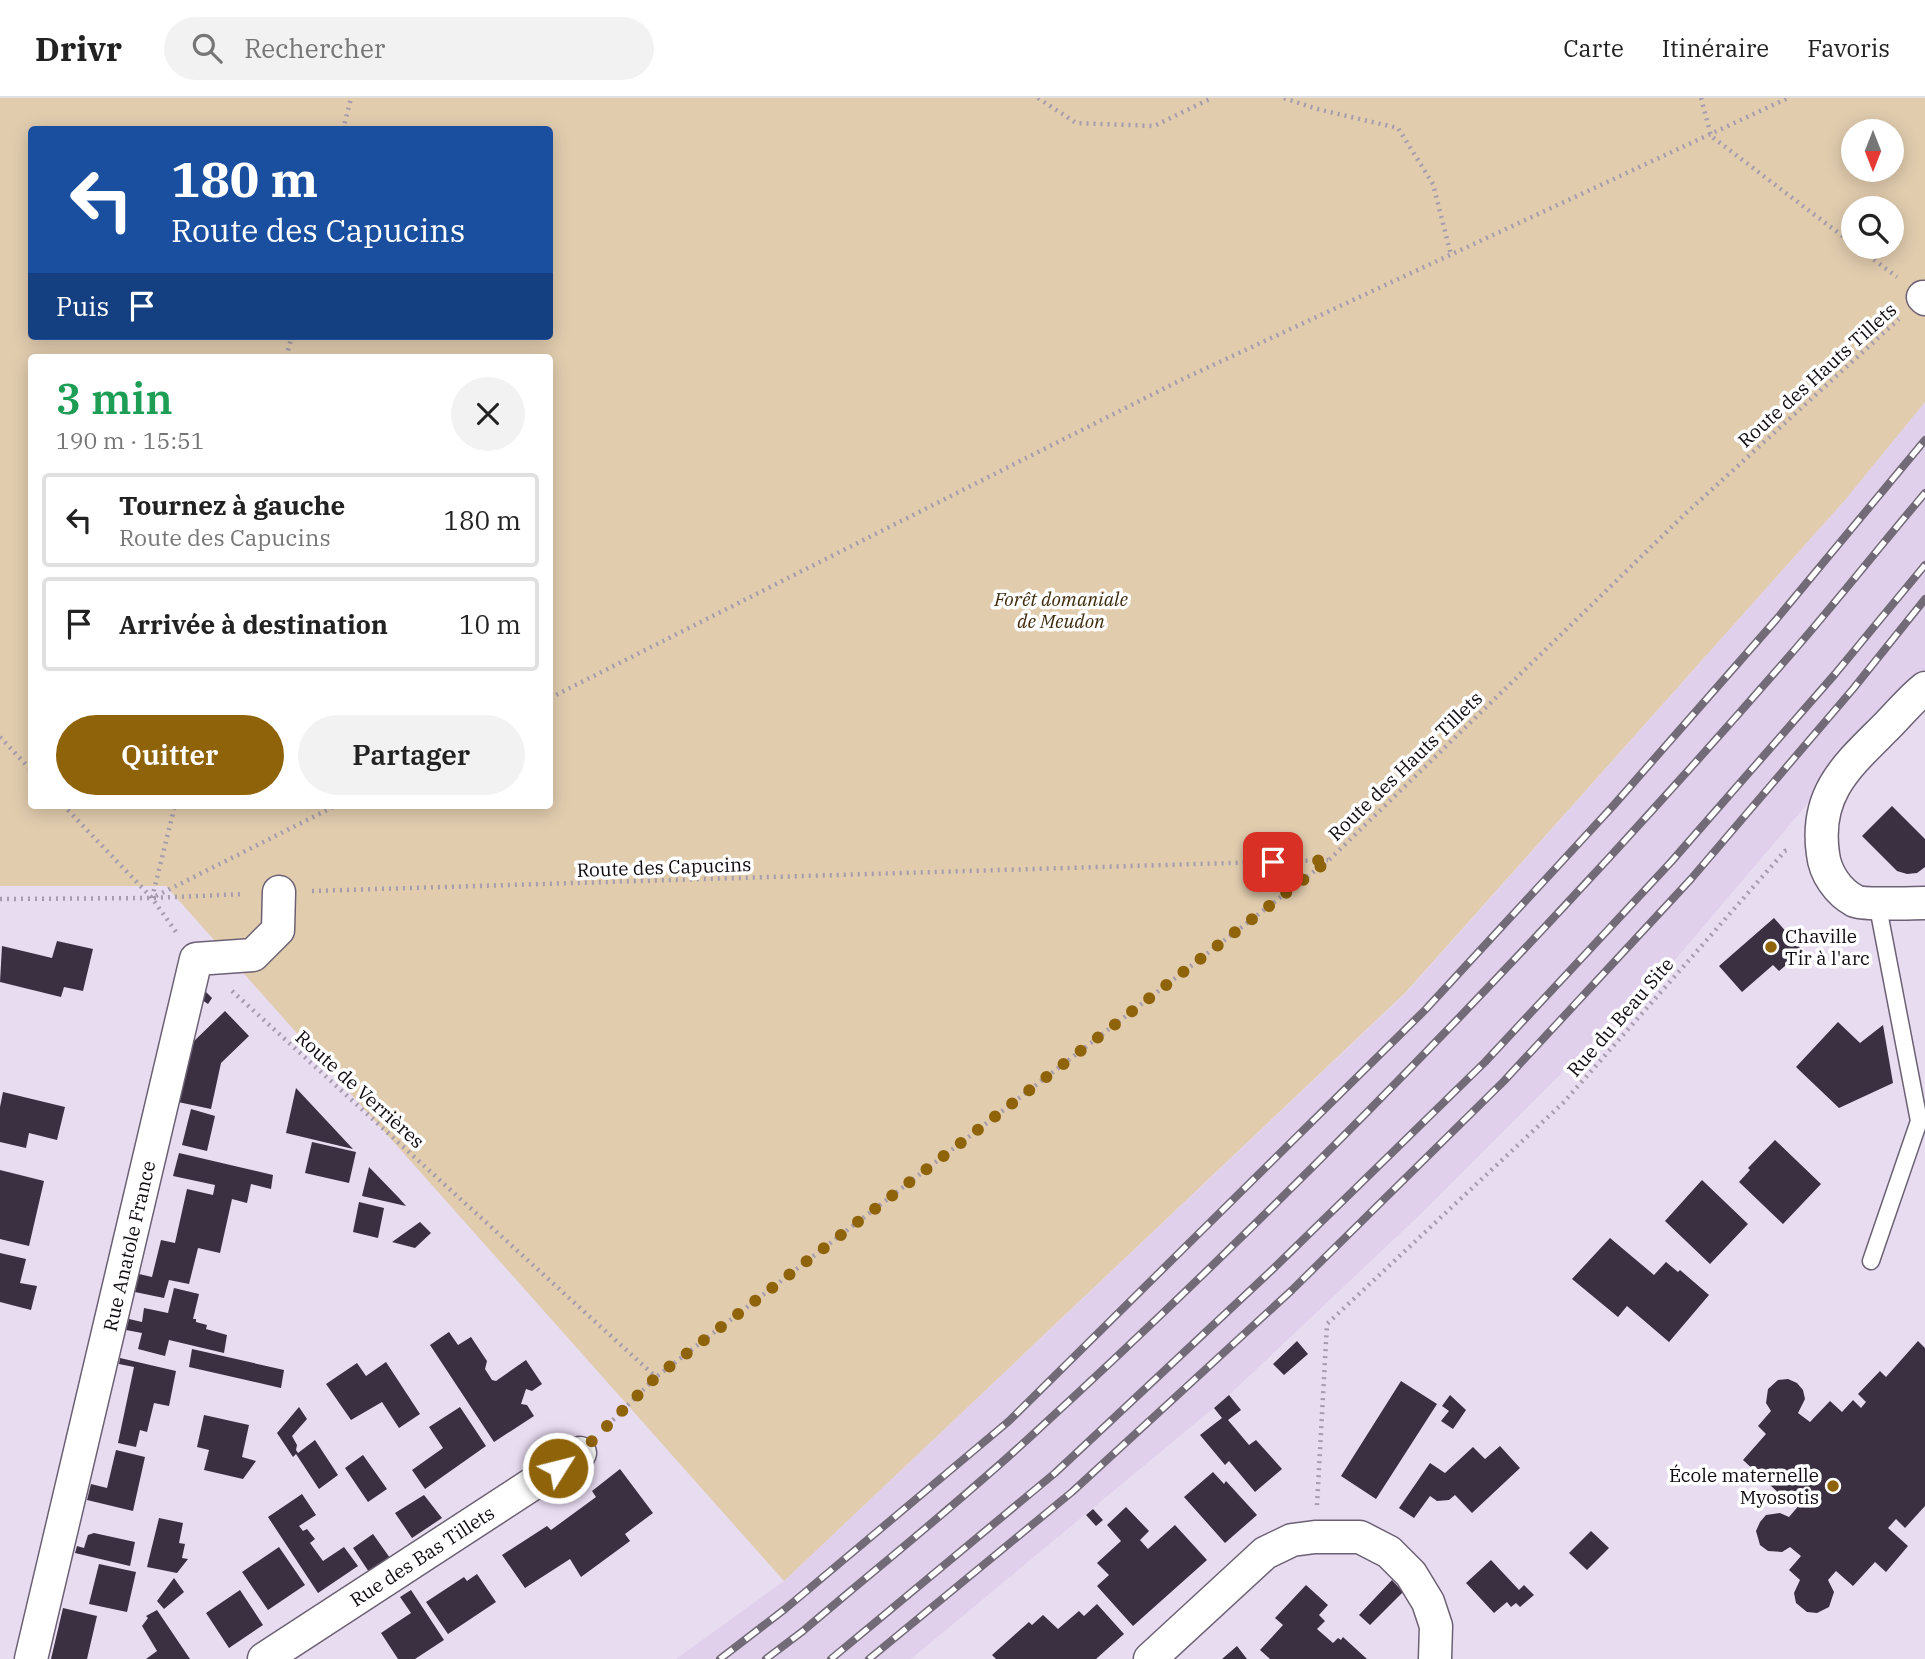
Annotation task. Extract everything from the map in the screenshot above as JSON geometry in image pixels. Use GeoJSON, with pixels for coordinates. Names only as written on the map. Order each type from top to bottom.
{"type":"FeatureCollection","features":[{"type":"Feature","properties":{"kind":"street"},"geometry":{"type":"LineString","coordinates":[[1925,688],[1852,760],[1830,790],[1823,817],[1821,843],[1824,865],[1837,886],[1857,902],[1925,903]]}},
{"type":"Feature","properties":{"kind":"street"},"geometry":{"type":"LineString","coordinates":[[196,959],[253,956],[278,930],[279,892]]}},
{"type":"Feature","properties":{"kind":"street","name":"Rue Anatole France"},"geometry":{"type":"LineString","coordinates":[[31,1659],[196,959]]}},
{"type":"Feature","properties":{"kind":"street","name":"Rue des Bas Tillets"},"geometry":{"type":"LineString","coordinates":[[264,1659],[580,1453]]}},
{"type":"Feature","properties":{"kind":"street"},"geometry":{"type":"LineString","coordinates":[[1150,1659],[1265,1553],[1292,1540],[1315,1537],[1360,1537],[1389,1552],[1411,1574],[1428,1602],[1436,1626],[1435,1659]]}},
{"type":"Feature","properties":{"kind":"lane"},"geometry":{"type":"LineString","coordinates":[[1871,1261],[1919,1121],[1877,902]]}},
{"type":"Feature","properties":{"kind":"path"},"geometry":{"type":"LineString","coordinates":[[344,126],[351,98]]}},
{"type":"Feature","properties":{"kind":"path"},"geometry":{"type":"LineString","coordinates":[[1038,98],[1076,123],[1154,126],[1212,98]]}},
{"type":"Feature","properties":{"kind":"path"},"geometry":{"type":"LineString","coordinates":[[1284,98],[1317,109],[1398,128],[1433,184],[1451,255]]}},
{"type":"Feature","properties":{"kind":"path"},"geometry":{"type":"LineString","coordinates":[[1702,98],[1710,135],[1841,234]]}},
{"type":"Feature","properties":{"kind":"path"},"geometry":{"type":"LineString","coordinates":[[553,696],[1183,379],[1788,98]]}},
{"type":"Feature","properties":{"kind":"path"},"geometry":{"type":"LineString","coordinates":[[1873,259],[1924,298]]}},
{"type":"Feature","properties":{"kind":"path","name":"Route des Hauts Tillets"},"geometry":{"type":"LineString","coordinates":[[580,1453],[656,1377],[1329,860],[1685,514],[1924,298]]}},
{"type":"Feature","properties":{"kind":"path"},"geometry":{"type":"LineString","coordinates":[[0,737],[28,767]]}},
{"type":"Feature","properties":{"kind":"path","name":"Route de Verrières"},"geometry":{"type":"LineString","coordinates":[[68,809],[152,898],[196,959],[656,1377]]}},
{"type":"Feature","properties":{"kind":"path"},"geometry":{"type":"LineString","coordinates":[[152,898],[174,809]]}},
{"type":"Feature","properties":{"kind":"path"},"geometry":{"type":"LineString","coordinates":[[152,898],[329,809]]}},
{"type":"Feature","properties":{"kind":"path","name":"Rue du Beau Site"},"geometry":{"type":"LineString","coordinates":[[1315,1537],[1327,1324],[1564,1101],[1785,850],[1821,843]]}},
{"type":"Feature","properties":{"kind":"path","name":"Route des Capucins"},"geometry":{"type":"LineString","coordinates":[[0,899],[152,898],[1329,860]]}},
{"type":"Feature","properties":{"kind":"shaded area"},"geometry":{"type":"Polygon","coordinates":[[[1925,402],[1925,669],[1899,696],[1674,961],[1427,1208],[1229,1395],[911,1659],[676,1659],[784,1581],[1405,994],[1845,500],[1925,402]]]}},
{"type":"Feature","properties":{"kind":"green space","name":"Forêt domaniale de Meudon"},"geometry":{"type":"Polygon","coordinates":[[[0,98],[1925,98],[1925,402],[1845,500],[1405,993],[784,1581],[166,886],[0,886],[0,98]]]}},
{"type":"Feature","properties":{"kind":"building"},"geometry":{"type":"Polygon","coordinates":[[[1892,806],[1925,839],[1925,867],[1917,873],[1897,871],[1862,836],[1892,806]]]}},
{"type":"Feature","properties":{"kind":"building"},"geometry":{"type":"Polygon","coordinates":[[[1774,918],[1803,951],[1779,971],[1773,965],[1742,992],[1719,966],[1774,918]]]}},
{"type":"Feature","properties":{"kind":"building"},"geometry":{"type":"Polygon","coordinates":[[[57,941],[93,949],[83,991],[64,987],[61,997],[0,982],[2,946],[52,958],[57,941]]]}},
{"type":"Feature","properties":{"kind":"building"},"geometry":{"type":"Polygon","coordinates":[[[204,990],[212,998],[208,1004],[202,1000],[204,990]]]}},
{"type":"Feature","properties":{"kind":"building"},"geometry":{"type":"Polygon","coordinates":[[[225,1011],[249,1036],[221,1063],[211,1109],[178,1102],[191,1044],[225,1011]]]}},
{"type":"Feature","properties":{"kind":"building"},"geometry":{"type":"Polygon","coordinates":[[[1838,1022],[1860,1043],[1883,1025],[1893,1083],[1839,1108],[1796,1067],[1838,1022]]]}},
{"type":"Feature","properties":{"kind":"building"},"geometry":{"type":"Polygon","coordinates":[[[296,1088],[353,1149],[286,1133],[296,1088]]]}},
{"type":"Feature","properties":{"kind":"building"},"geometry":{"type":"Polygon","coordinates":[[[3,1092],[65,1107],[57,1140],[29,1133],[26,1148],[0,1142],[3,1092]]]}},
{"type":"Feature","properties":{"kind":"building"},"geometry":{"type":"Polygon","coordinates":[[[191,1109],[215,1116],[207,1151],[182,1145],[191,1109]]]}},
{"type":"Feature","properties":{"kind":"building"},"geometry":{"type":"Polygon","coordinates":[[[1775,1140],[1821,1184],[1783,1224],[1739,1182],[1750,1170],[1748,1168],[1775,1140]]]}},
{"type":"Feature","properties":{"kind":"building"},"geometry":{"type":"Polygon","coordinates":[[[312,1142],[356,1152],[349,1183],[305,1173],[312,1142]]]}},
{"type":"Feature","properties":{"kind":"building"},"geometry":{"type":"Polygon","coordinates":[[[179,1153],[273,1175],[271,1189],[251,1184],[247,1203],[232,1199],[220,1253],[198,1248],[189,1284],[169,1280],[164,1298],[135,1292],[139,1274],[152,1277],[161,1240],[175,1243],[187,1189],[213,1195],[215,1185],[173,1176],[179,1153]]]}},
{"type":"Feature","properties":{"kind":"building"},"geometry":{"type":"Polygon","coordinates":[[[369,1167],[399,1198],[406,1206],[362,1196],[369,1167]]]}},
{"type":"Feature","properties":{"kind":"building"},"geometry":{"type":"Polygon","coordinates":[[[0,1170],[44,1181],[29,1246],[0,1239],[0,1170]]]}},
{"type":"Feature","properties":{"kind":"building"},"geometry":{"type":"Polygon","coordinates":[[[1702,1180],[1748,1224],[1710,1264],[1665,1221],[1702,1180]]]}},
{"type":"Feature","properties":{"kind":"building"},"geometry":{"type":"Polygon","coordinates":[[[359,1202],[384,1208],[378,1238],[353,1232],[359,1202]]]}},
{"type":"Feature","properties":{"kind":"building"},"geometry":{"type":"Polygon","coordinates":[[[420,1222],[431,1233],[415,1248],[392,1242],[420,1222]]]}},
{"type":"Feature","properties":{"kind":"building"},"geometry":{"type":"Polygon","coordinates":[[[1610,1238],[1654,1275],[1666,1262],[1678,1272],[1680,1270],[1709,1295],[1669,1342],[1627,1306],[1618,1317],[1572,1279],[1610,1238]]]}},
{"type":"Feature","properties":{"kind":"building"},"geometry":{"type":"Polygon","coordinates":[[[0,1253],[26,1259],[20,1283],[37,1286],[31,1310],[0,1302],[0,1253]]]}},
{"type":"Feature","properties":{"kind":"building"},"geometry":{"type":"Polygon","coordinates":[[[174,1288],[199,1294],[193,1319],[207,1325],[206,1329],[227,1335],[224,1353],[169,1340],[165,1356],[138,1349],[142,1333],[126,1330],[129,1319],[142,1322],[144,1308],[168,1313],[174,1288]]]}},
{"type":"Feature","properties":{"kind":"building"},"geometry":{"type":"Polygon","coordinates":[[[449,1332],[458,1345],[471,1337],[487,1361],[485,1369],[492,1380],[496,1381],[526,1360],[542,1384],[532,1391],[526,1389],[521,1404],[527,1405],[534,1416],[494,1442],[430,1345],[449,1332]]]}},
{"type":"Feature","properties":{"kind":"building"},"geometry":{"type":"Polygon","coordinates":[[[1297,1341],[1308,1354],[1284,1375],[1273,1364],[1297,1341]]]}},
{"type":"Feature","properties":{"kind":"building"},"geometry":{"type":"Polygon","coordinates":[[[1918,1341],[1925,1348],[1925,1506],[1905,1528],[1896,1519],[1888,1528],[1908,1546],[1886,1572],[1875,1562],[1853,1586],[1836,1571],[1828,1580],[1834,1592],[1829,1607],[1817,1613],[1807,1612],[1796,1603],[1794,1593],[1800,1580],[1789,1570],[1801,1556],[1790,1547],[1782,1552],[1768,1551],[1760,1545],[1756,1531],[1766,1515],[1780,1513],[1789,1517],[1801,1503],[1787,1491],[1782,1496],[1743,1460],[1766,1434],[1758,1426],[1771,1411],[1766,1403],[1768,1389],[1778,1380],[1788,1379],[1797,1383],[1803,1390],[1805,1399],[1798,1413],[1810,1422],[1830,1401],[1842,1412],[1853,1400],[1861,1408],[1866,1402],[1858,1394],[1880,1371],[1886,1377],[1918,1341]]]}},
{"type":"Feature","properties":{"kind":"building"},"geometry":{"type":"Polygon","coordinates":[[[192,1349],[284,1370],[281,1388],[189,1367],[192,1349]]]}},
{"type":"Feature","properties":{"kind":"building"},"geometry":{"type":"Polygon","coordinates":[[[120,1358],[176,1371],[169,1406],[154,1403],[147,1432],[140,1430],[136,1447],[118,1443],[134,1367],[119,1364],[120,1358]]]}},
{"type":"Feature","properties":{"kind":"building"},"geometry":{"type":"Polygon","coordinates":[[[386,1362],[420,1414],[399,1428],[382,1402],[351,1420],[326,1384],[357,1363],[366,1376],[386,1362]]]}},
{"type":"Feature","properties":{"kind":"building"},"geometry":{"type":"Polygon","coordinates":[[[1401,1381],[1437,1404],[1376,1499],[1341,1476],[1401,1381]]]}},
{"type":"Feature","properties":{"kind":"building"},"geometry":{"type":"Polygon","coordinates":[[[1229,1395],[1241,1410],[1228,1420],[1249,1445],[1256,1440],[1282,1469],[1255,1492],[1229,1461],[1225,1465],[1200,1435],[1222,1418],[1214,1408],[1229,1395]]]}},
{"type":"Feature","properties":{"kind":"building"},"geometry":{"type":"Polygon","coordinates":[[[1450,1395],[1466,1410],[1453,1429],[1441,1421],[1449,1411],[1442,1406],[1450,1395]]]}},
{"type":"Feature","properties":{"kind":"building"},"geometry":{"type":"Polygon","coordinates":[[[299,1407],[307,1419],[292,1436],[297,1445],[296,1450],[298,1453],[315,1440],[338,1475],[319,1489],[296,1454],[293,1457],[277,1433],[299,1407]]]}},
{"type":"Feature","properties":{"kind":"building"},"geometry":{"type":"Polygon","coordinates":[[[460,1407],[486,1446],[425,1489],[412,1470],[443,1448],[429,1427],[460,1407]]]}},
{"type":"Feature","properties":{"kind":"building"},"geometry":{"type":"Polygon","coordinates":[[[204,1415],[249,1425],[242,1457],[256,1461],[243,1479],[204,1470],[209,1450],[197,1447],[204,1415]]]}},
{"type":"Feature","properties":{"kind":"building"},"geometry":{"type":"Polygon","coordinates":[[[1500,1446],[1520,1468],[1472,1513],[1455,1495],[1449,1500],[1437,1501],[1430,1496],[1414,1518],[1399,1508],[1430,1463],[1445,1473],[1473,1447],[1485,1459],[1500,1446]]]}},
{"type":"Feature","properties":{"kind":"building"},"geometry":{"type":"Polygon","coordinates":[[[116,1450],[145,1457],[133,1511],[87,1500],[91,1484],[107,1488],[116,1450]]]}},
{"type":"Feature","properties":{"kind":"building"},"geometry":{"type":"Polygon","coordinates":[[[363,1455],[387,1489],[368,1502],[345,1468],[363,1455]]]}},
{"type":"Feature","properties":{"kind":"building"},"geometry":{"type":"Polygon","coordinates":[[[620,1469],[653,1513],[625,1534],[630,1541],[581,1577],[570,1559],[525,1588],[502,1555],[547,1526],[551,1530],[596,1497],[592,1491],[620,1469]]]}},
{"type":"Feature","properties":{"kind":"building"},"geometry":{"type":"Polygon","coordinates":[[[1213,1472],[1224,1484],[1226,1481],[1257,1515],[1225,1543],[1184,1497],[1213,1472]]]}},
{"type":"Feature","properties":{"kind":"building"},"geometry":{"type":"Polygon","coordinates":[[[302,1494],[316,1515],[299,1526],[303,1531],[307,1529],[315,1539],[310,1543],[323,1561],[344,1547],[358,1566],[318,1593],[268,1517],[302,1494]]]}},
{"type":"Feature","properties":{"kind":"building"},"geometry":{"type":"Polygon","coordinates":[[[424,1495],[442,1518],[412,1538],[395,1513],[424,1495]]]}},
{"type":"Feature","properties":{"kind":"building"},"geometry":{"type":"Polygon","coordinates":[[[1126,1507],[1149,1531],[1140,1540],[1148,1549],[1175,1525],[1207,1560],[1133,1626],[1097,1586],[1109,1575],[1097,1563],[1121,1541],[1107,1525],[1126,1507]]]}},
{"type":"Feature","properties":{"kind":"building"},"geometry":{"type":"Polygon","coordinates":[[[1093,1509],[1103,1520],[1096,1526],[1086,1515],[1093,1509]]]}},
{"type":"Feature","properties":{"kind":"building"},"geometry":{"type":"Polygon","coordinates":[[[159,1518],[183,1523],[179,1543],[185,1544],[182,1558],[188,1559],[177,1573],[147,1567],[159,1518]]]}},
{"type":"Feature","properties":{"kind":"building"},"geometry":{"type":"Polygon","coordinates":[[[1591,1531],[1609,1548],[1587,1570],[1569,1553],[1591,1531]]]}},
{"type":"Feature","properties":{"kind":"building"},"geometry":{"type":"Polygon","coordinates":[[[94,1533],[135,1542],[130,1566],[75,1553],[77,1546],[84,1548],[88,1535],[94,1533]]]}},
{"type":"Feature","properties":{"kind":"building"},"geometry":{"type":"Polygon","coordinates":[[[373,1534],[390,1558],[369,1572],[353,1548],[373,1534]]]}},
{"type":"Feature","properties":{"kind":"building"},"geometry":{"type":"Polygon","coordinates":[[[279,1547],[305,1585],[268,1610],[242,1572],[279,1547]]]}},
{"type":"Feature","properties":{"kind":"building"},"geometry":{"type":"Polygon","coordinates":[[[1491,1560],[1519,1590],[1524,1585],[1534,1595],[1520,1607],[1516,1603],[1511,1607],[1507,1602],[1494,1613],[1466,1583],[1491,1560]]]}},
{"type":"Feature","properties":{"kind":"building"},"geometry":{"type":"Polygon","coordinates":[[[99,1564],[136,1572],[127,1612],[89,1604],[99,1564]]]}},
{"type":"Feature","properties":{"kind":"building"},"geometry":{"type":"Polygon","coordinates":[[[477,1574],[496,1602],[448,1634],[426,1602],[464,1577],[467,1581],[477,1574]]]}},
{"type":"Feature","properties":{"kind":"building"},"geometry":{"type":"Polygon","coordinates":[[[174,1578],[184,1592],[164,1609],[157,1601],[174,1578]]]}},
{"type":"Feature","properties":{"kind":"building"},"geometry":{"type":"Polygon","coordinates":[[[1392,1580],[1403,1592],[1370,1625],[1359,1615],[1392,1580]]]}},
{"type":"Feature","properties":{"kind":"building"},"geometry":{"type":"Polygon","coordinates":[[[1306,1585],[1328,1605],[1319,1615],[1325,1621],[1317,1629],[1333,1643],[1343,1637],[1367,1659],[1270,1659],[1260,1650],[1283,1625],[1275,1618],[1306,1585]]]}},
{"type":"Feature","properties":{"kind":"building"},"geometry":{"type":"Polygon","coordinates":[[[240,1590],[263,1625],[229,1648],[206,1613],[240,1590]]]}},
{"type":"Feature","properties":{"kind":"building"},"geometry":{"type":"Polygon","coordinates":[[[411,1590],[444,1640],[415,1659],[398,1659],[381,1633],[411,1613],[400,1597],[411,1590]]]}},
{"type":"Feature","properties":{"kind":"building"},"geometry":{"type":"Polygon","coordinates":[[[1097,1604],[1124,1634],[1096,1659],[996,1659],[992,1655],[1029,1622],[1032,1625],[1043,1615],[1058,1629],[1079,1611],[1084,1616],[1097,1604]]]}},
{"type":"Feature","properties":{"kind":"building"},"geometry":{"type":"Polygon","coordinates":[[[63,1608],[97,1616],[87,1659],[51,1659],[63,1608]]]}},
{"type":"Feature","properties":{"kind":"building"},"geometry":{"type":"Polygon","coordinates":[[[157,1610],[190,1659],[146,1659],[157,1651],[142,1626],[148,1618],[146,1616],[157,1610]]]}},
{"type":"Feature","properties":{"kind":"building"},"geometry":{"type":"Polygon","coordinates":[[[1237,1646],[1247,1659],[1222,1659],[1237,1646]]]}},
{"type":"Feature","properties":{"kind":"railway"},"geometry":{"type":"LineString","coordinates":[[720,1659],[785,1609],[1009,1421],[1426,1009],[1613,806],[1775,621],[1925,440]]}},
{"type":"Feature","properties":{"kind":"railway"},"geometry":{"type":"LineString","coordinates":[[766,1659],[917,1536],[1029,1438],[1328,1152],[1520,954],[1706,751],[1925,493]]}},
{"type":"Feature","properties":{"kind":"railway"},"geometry":{"type":"LineString","coordinates":[[831,1659],[1055,1473],[1273,1269],[1485,1062],[1671,862],[1835,674],[1925,565]]}},
{"type":"Feature","properties":{"kind":"railway"},"geometry":{"type":"LineString","coordinates":[[869,1659],[1072,1492],[1292,1290],[1504,1081],[1691,879],[1853,689],[1925,599]]}},
{"type":"Feature","properties":{"kind":"place","name":"Chaville Tir à l'arc"},"geometry":{"type":"Point","coordinates":[1771,947]}},
{"type":"Feature","properties":{"kind":"place","name":"École maternelle Myosotis"},"geometry":{"type":"Point","coordinates":[1833,1486]}},
{"type":"Feature","properties":{"kind":"route"},"geometry":{"type":"LineString","coordinates":[[558,1468],[580,1453],[656,1377],[1329,860],[1273,862]]}}]}
